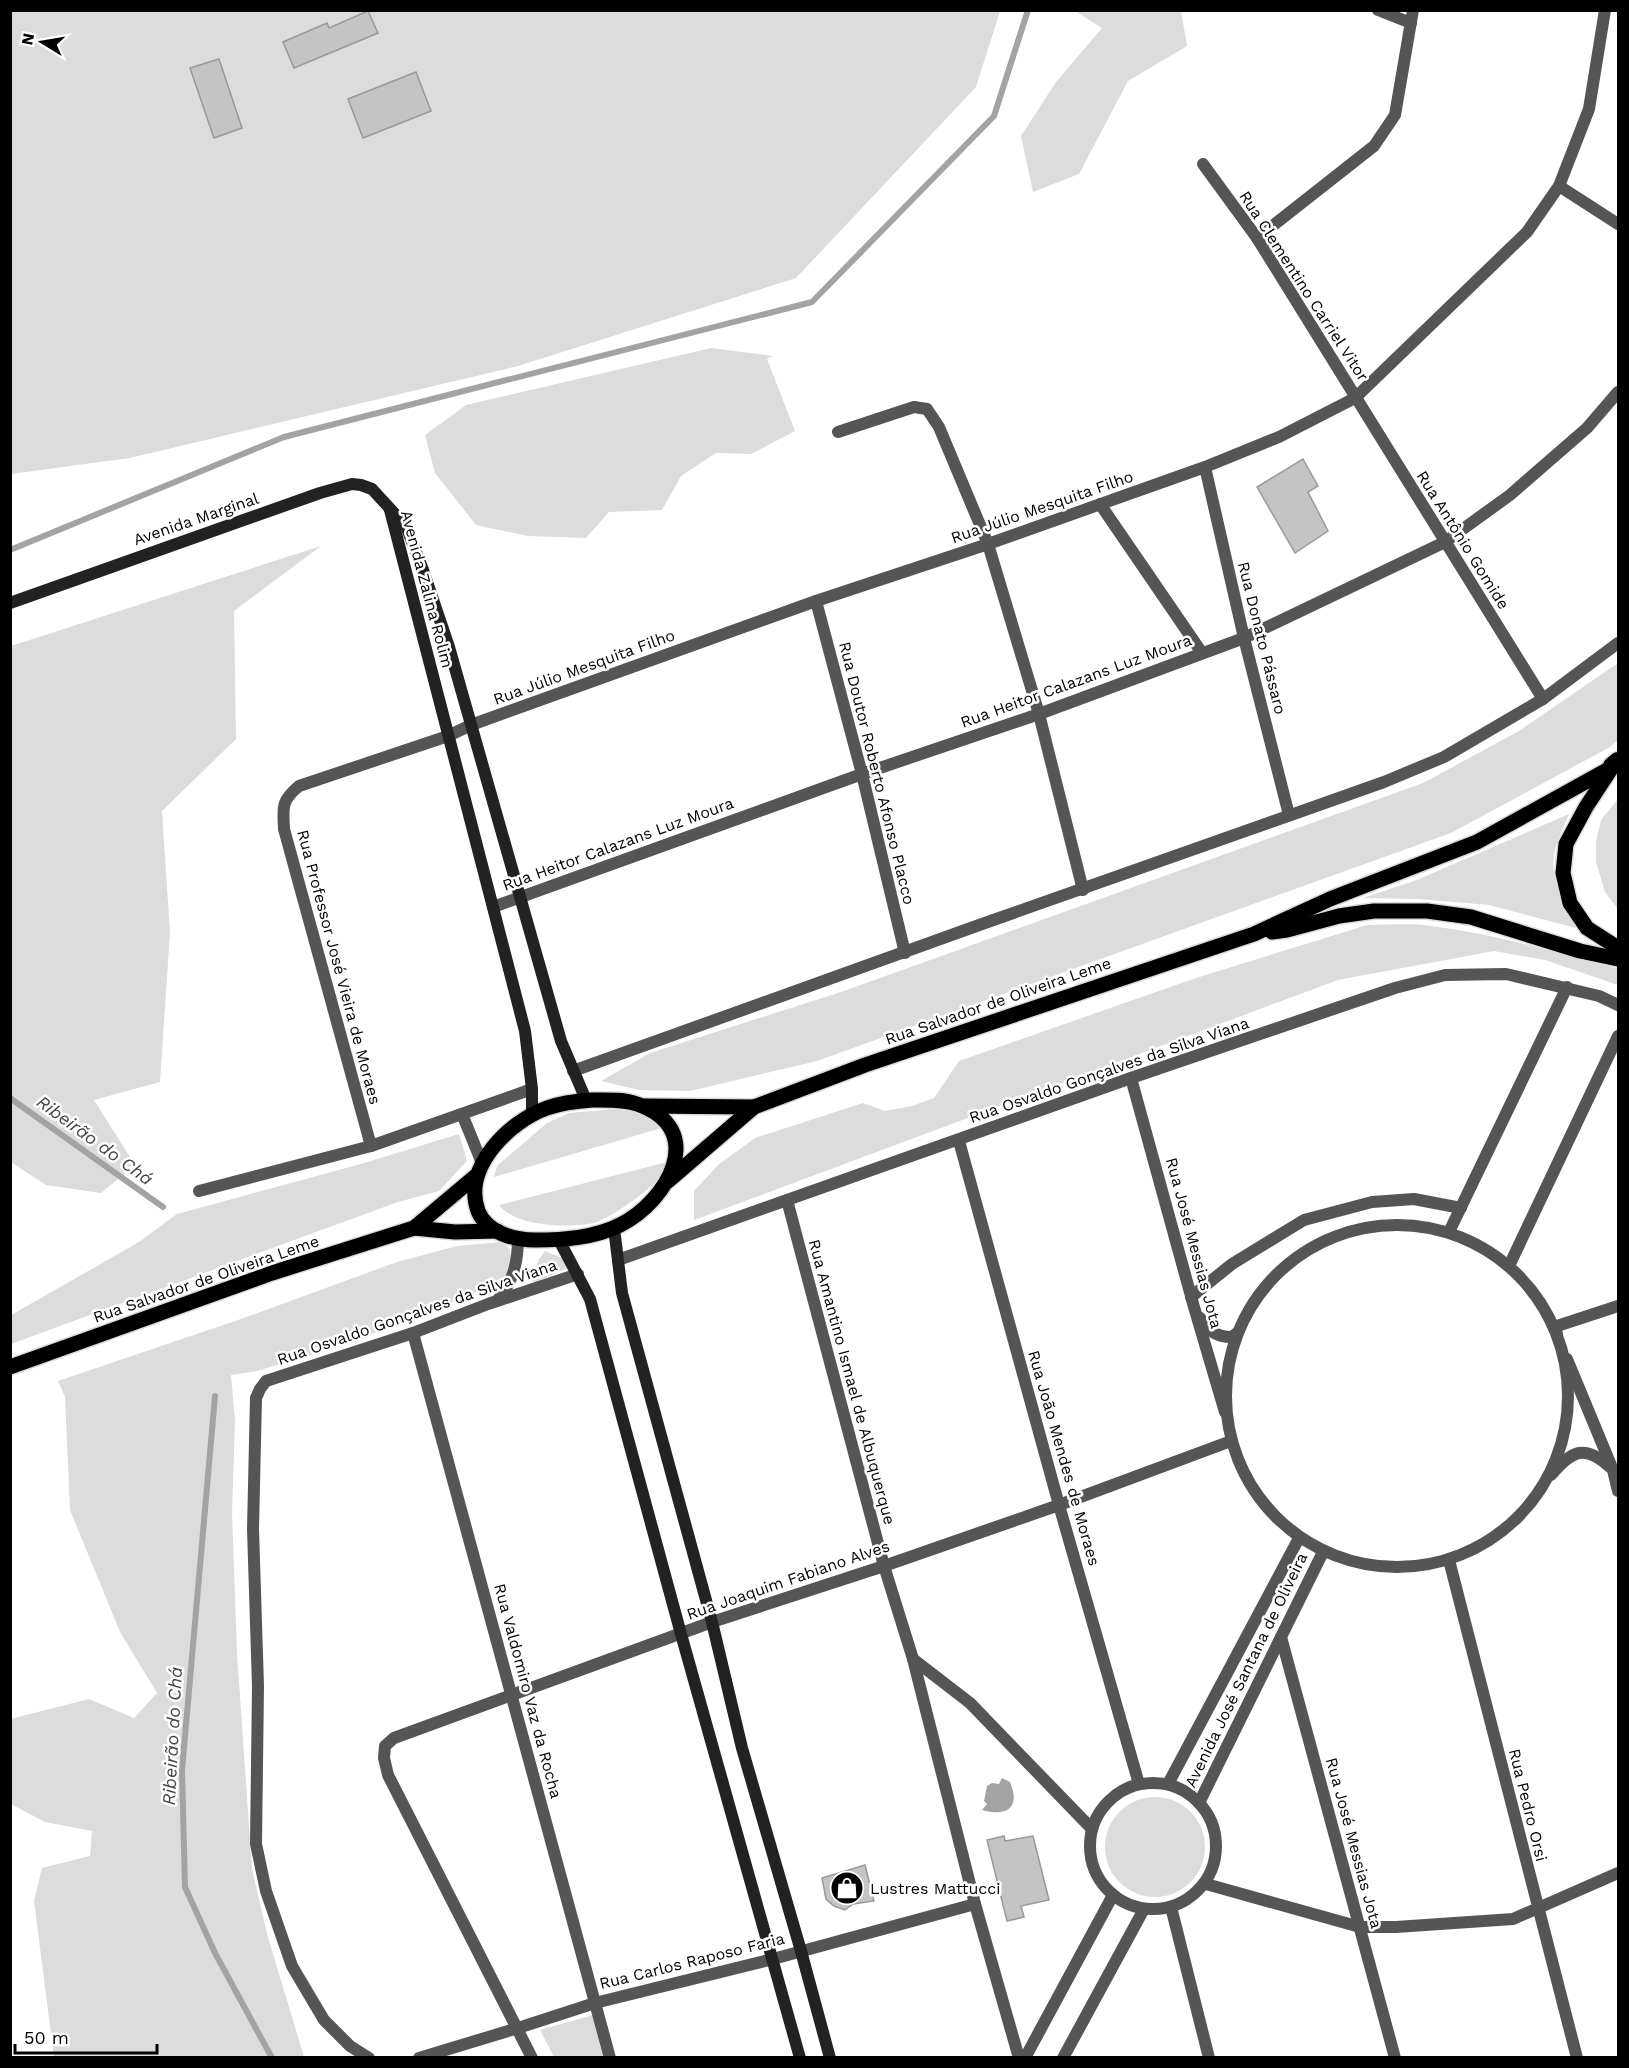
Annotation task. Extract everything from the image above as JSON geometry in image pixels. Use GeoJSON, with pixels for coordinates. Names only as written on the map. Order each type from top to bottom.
{"type":"FeatureCollection","features":[{"type":"Feature","properties":{"kind":"main road","name":"Avenida Marginal"},"geometry":{"type":"LineString","coordinates":[[10,603],[342,486],[361,484],[372,489],[388,506]]}},
{"type":"Feature","properties":{"kind":"main road","name":"Avenida Zalina Rolim"},"geometry":{"type":"LineString","coordinates":[[388,506],[406,526],[449,647],[558,1033],[586,1100]]}},
{"type":"Feature","properties":{"kind":"main road","name":"Avenida Zalina Rolim"},"geometry":{"type":"LineString","coordinates":[[388,506],[525,1031],[532,1089],[532,1115]]}},
{"type":"Feature","properties":{"kind":"main road"},"geometry":{"type":"LineString","coordinates":[[1254,934],[1330,899],[1478,842],[1616,764]]}},
{"type":"Feature","properties":{"kind":"main road"},"geometry":{"type":"LineString","coordinates":[[1616,764],[1586,807],[1566,844],[1563,873],[1570,903],[1587,928],[1618,948]]}},
{"type":"Feature","properties":{"kind":"main road"},"geometry":{"type":"LineString","coordinates":[[1254,934],[1287,930],[1339,916],[1374,911],[1427,911],[1471,917],[1580,951],[1618,959]]}},
{"type":"Feature","properties":{"kind":"main road","name":"Rua Salvador de Oliveira Leme"},"geometry":{"type":"LineString","coordinates":[[754,1107],[896,1054],[1254,934]]}},
{"type":"Feature","properties":{"kind":"main road"},"geometry":{"type":"LineString","coordinates":[[414,1228],[479,1169],[493,1146],[532,1115],[556,1105],[586,1100],[624,1101],[644,1106],[754,1107]]}},
{"type":"Feature","properties":{"kind":"main road"},"geometry":{"type":"LineString","coordinates":[[644,1106],[663,1118],[674,1133],[678,1154],[668,1181]]}},
{"type":"Feature","properties":{"kind":"main road"},"geometry":{"type":"LineString","coordinates":[[479,1169],[475,1191],[477,1208],[487,1225],[497,1231],[518,1238],[559,1240],[594,1235],[633,1217],[668,1181],[754,1107]]}},
{"type":"Feature","properties":{"kind":"main road"},"geometry":{"type":"LineString","coordinates":[[614,1227],[622,1293],[712,1622],[742,1748],[830,2058]]}},
{"type":"Feature","properties":{"kind":"main road"},"geometry":{"type":"LineString","coordinates":[[414,1228],[455,1232],[497,1231]]}},
{"type":"Feature","properties":{"kind":"main road","name":"Rua Salvador de Oliveira Leme"},"geometry":{"type":"LineString","coordinates":[[10,1367],[272,1273],[414,1228]]}},
{"type":"Feature","properties":{"kind":"main road"},"geometry":{"type":"LineString","coordinates":[[559,1240],[590,1299],[800,2058]]}},
{"type":"Feature","properties":{"kind":"street"},"geometry":{"type":"LineString","coordinates":[[1257,238],[1374,146],[1395,115],[1412,17],[1378,10]]}},
{"type":"Feature","properties":{"kind":"street","name":"Rua Júlio Mesquita Filho"},"geometry":{"type":"LineString","coordinates":[[287,796],[299,786],[448,735],[816,601],[988,544],[1205,467],[1279,438],[1355,398],[1527,232],[1559,186],[1589,109],[1605,10]]}},
{"type":"Feature","properties":{"kind":"street","name":"Rua Clementino Carriel Vitor"},"geometry":{"type":"LineString","coordinates":[[1203,164],[1257,238],[1355,398]]}},
{"type":"Feature","properties":{"kind":"street"},"geometry":{"type":"LineString","coordinates":[[1559,186],[1618,224]]}},
{"type":"Feature","properties":{"kind":"street","name":"Rua Heitor Calazans Luz Moura"},"geometry":{"type":"LineString","coordinates":[[493,907],[862,774],[1039,714],[1244,638],[1445,542],[1510,495],[1587,428],[1618,392]]}},
{"type":"Feature","properties":{"kind":"street","name":"Rua Antônio Gomide"},"geometry":{"type":"LineString","coordinates":[[1355,398],[1543,699]]}},
{"type":"Feature","properties":{"kind":"street"},"geometry":{"type":"LineString","coordinates":[[838,432],[914,407],[927,409],[939,427],[988,544],[1039,714],[1083,890]]}},
{"type":"Feature","properties":{"kind":"street","name":"Rua Donato Pássaro"},"geometry":{"type":"LineString","coordinates":[[1205,467],[1244,638],[1289,815]]}},
{"type":"Feature","properties":{"kind":"street"},"geometry":{"type":"LineString","coordinates":[[1101,504],[1202,653]]}},
{"type":"Feature","properties":{"kind":"street","name":"Rua Doutor Roberto Afonso Placco"},"geometry":{"type":"LineString","coordinates":[[816,601],[862,774],[905,953]]}},
{"type":"Feature","properties":{"kind":"street"},"geometry":{"type":"LineString","coordinates":[[573,1071],[1384,782],[1444,757],[1543,699],[1618,642]]}},
{"type":"Feature","properties":{"kind":"street","name":"Rua Professor José Vieira de Moraes"},"geometry":{"type":"LineString","coordinates":[[287,796],[283,811],[284,829],[371,1146]]}},
{"type":"Feature","properties":{"kind":"street","name":"Rua Osvaldo Gonçalves da Silva Viana"},"geometry":{"type":"LineString","coordinates":[[618,1260],[959,1141],[1131,1078],[1395,988],[1445,975],[1506,974],[1567,987],[1599,996],[1618,1005]]}},
{"type":"Feature","properties":{"kind":"street"},"geometry":{"type":"LineString","coordinates":[[1449,1232],[1567,987]]}},
{"type":"Feature","properties":{"kind":"street"},"geometry":{"type":"LineString","coordinates":[[1509,1266],[1618,1036]]}},
{"type":"Feature","properties":{"kind":"street","name":"Rua José Messias Jota"},"geometry":{"type":"LineString","coordinates":[[1131,1078],[1226,1417]]}},
{"type":"Feature","properties":{"kind":"street"},"geometry":{"type":"LineString","coordinates":[[199,1191],[371,1146],[532,1089]]}},
{"type":"Feature","properties":{"kind":"street"},"geometry":{"type":"LineString","coordinates":[[462,1114],[479,1169]]}},
{"type":"Feature","properties":{"kind":"street","name":"Rua João Mendes de Moraes"},"geometry":{"type":"LineString","coordinates":[[959,1141],[1059,1505],[1139,1784]]}},
{"type":"Feature","properties":{"kind":"street"},"geometry":{"type":"LineString","coordinates":[[1237,1333],[1232,1337],[1225,1337],[1211,1332],[1192,1302],[1232,1264],[1304,1220],[1372,1202],[1414,1199],[1461,1208]]}},
{"type":"Feature","properties":{"kind":"street","name":"Rua Amantino Ismael de Albuquerque"},"geometry":{"type":"LineString","coordinates":[[787,1200],[884,1566],[913,1659],[975,1904],[1019,2058]]}},
{"type":"Feature","properties":{"kind":"street"},"geometry":{"type":"LineString","coordinates":[[1554,1327],[1568,1393],[1563,1437],[1548,1478],[1522,1514],[1488,1542],[1449,1560],[1417,1567],[1385,1568],[1353,1563],[1323,1552],[1299,1538],[1256,1496],[1231,1441],[1226,1417],[1237,1333],[1255,1300],[1278,1272],[1308,1249],[1341,1233],[1377,1225],[1413,1225],[1449,1232],[1481,1246],[1509,1266],[1535,1294],[1554,1327],[1613,1470],[1618,1491]]}},
{"type":"Feature","properties":{"kind":"street"},"geometry":{"type":"LineString","coordinates":[[497,1301],[511,1282],[517,1258],[518,1238]]}},
{"type":"Feature","properties":{"kind":"street","name":"Rua Osvaldo Gonçalves da Silva Viana"},"geometry":{"type":"LineString","coordinates":[[369,2058],[350,2046],[324,2020],[292,1966],[266,1891],[256,1844],[258,1686],[253,1529],[256,1398],[266,1381],[413,1334],[497,1301],[578,1274]]}},
{"type":"Feature","properties":{"kind":"street"},"geometry":{"type":"LineString","coordinates":[[1554,1327],[1618,1306]]}},
{"type":"Feature","properties":{"kind":"street","name":"Rua Valdomiro Vaz da Rocha"},"geometry":{"type":"LineString","coordinates":[[413,1334],[610,2058]]}},
{"type":"Feature","properties":{"kind":"street","name":"Rua Joaquim Fabiano Alves"},"geometry":{"type":"LineString","coordinates":[[518,2028],[388,1775],[384,1758],[385,1746],[394,1738],[712,1622],[884,1566],[1059,1505],[1231,1441]]}},
{"type":"Feature","properties":{"kind":"street"},"geometry":{"type":"LineString","coordinates":[[1543,1485],[1564,1462],[1575,1453],[1583,1451],[1594,1454],[1613,1470]]}},
{"type":"Feature","properties":{"kind":"street","name":"Avenida José Santana de Oliveira"},"geometry":{"type":"LineString","coordinates":[[1168,1784],[1299,1538]]}},
{"type":"Feature","properties":{"kind":"street","name":"Avenida José Santana de Oliveira"},"geometry":{"type":"LineString","coordinates":[[1199,1803],[1323,1552]]}},
{"type":"Feature","properties":{"kind":"street","name":"Rua Pedro Orsi"},"geometry":{"type":"LineString","coordinates":[[1449,1560],[1577,2058]]}},
{"type":"Feature","properties":{"kind":"street","name":"Rua José Messias Jota"},"geometry":{"type":"LineString","coordinates":[[1281,1637],[1395,2058]]}},
{"type":"Feature","properties":{"kind":"street"},"geometry":{"type":"LineString","coordinates":[[913,1659],[970,1702],[1092,1829]]}},
{"type":"Feature","properties":{"kind":"street"},"geometry":{"type":"LineString","coordinates":[[1139,1784],[1168,1784],[1186,1792],[1199,1803],[1214,1828],[1216,1854],[1206,1884],[1186,1901],[1171,1907],[1144,1909],[1127,1905],[1101,1883],[1093,1868],[1090,1852],[1092,1829],[1103,1807],[1125,1789],[1139,1784]]}},
{"type":"Feature","properties":{"kind":"street"},"geometry":{"type":"LineString","coordinates":[[1206,1884],[1360,1927],[1396,1928],[1513,1919],[1618,1873]]}},
{"type":"Feature","properties":{"kind":"street"},"geometry":{"type":"LineString","coordinates":[[1025,2058],[1113,1895]]}},
{"type":"Feature","properties":{"kind":"street","name":"Rua Carlos Raposo Faria"},"geometry":{"type":"LineString","coordinates":[[419,2058],[595,2003],[773,1959],[975,1904]]}},
{"type":"Feature","properties":{"kind":"street"},"geometry":{"type":"LineString","coordinates":[[1171,1907],[1209,2058]]}},
{"type":"Feature","properties":{"kind":"street"},"geometry":{"type":"LineString","coordinates":[[1063,2058],[1144,1909]]}},
{"type":"Feature","properties":{"kind":"street"},"geometry":{"type":"LineString","coordinates":[[518,2028],[532,2058]]}},
{"type":"Feature","properties":{"kind":"shaded area"},"geometry":{"type":"Polygon","coordinates":[[[10,11],[1000,11],[976,87],[796,278],[518,366],[130,458],[11,474],[10,11]]]}},
{"type":"Feature","properties":{"kind":"shaded area"},"geometry":{"type":"Polygon","coordinates":[[[1075,11],[1181,11],[1187,46],[1128,81],[1079,174],[1033,192],[1021,136],[1056,82],[1102,28],[1075,11]]]}},
{"type":"Feature","properties":{"kind":"shaded area"},"geometry":{"type":"Polygon","coordinates":[[[711,348],[773,356],[767,359],[795,431],[751,454],[716,453],[681,476],[662,510],[609,512],[586,538],[528,536],[476,525],[435,473],[425,435],[466,405],[711,348]]]}},
{"type":"Feature","properties":{"kind":"shaded area"},"geometry":{"type":"Polygon","coordinates":[[[321,546],[234,611],[236,739],[162,811],[170,933],[160,1082],[94,1100],[135,1165],[101,1193],[46,1185],[11,1162],[11,646],[321,546]]]}},
{"type":"Feature","properties":{"kind":"shaded area"},"geometry":{"type":"Polygon","coordinates":[[[1618,663],[1618,740],[1610,747],[1451,833],[817,1061],[690,1091],[639,1090],[601,1081],[650,1053],[841,992],[1423,783],[1519,731],[1618,663]]]}},
{"type":"Feature","properties":{"kind":"shaded area"},"geometry":{"type":"Polygon","coordinates":[[[1618,799],[1618,909],[1605,892],[1596,862],[1596,842],[1601,820],[1618,799]]]}},
{"type":"Feature","properties":{"kind":"shaded area"},"geometry":{"type":"Polygon","coordinates":[[[1569,814],[1556,845],[1553,865],[1559,893],[1576,928],[1489,905],[1418,899],[1363,898],[1417,880],[1569,814]]]}},
{"type":"Feature","properties":{"kind":"shaded area"},"geometry":{"type":"Polygon","coordinates":[[[1367,925],[1431,926],[1525,944],[1618,969],[1618,985],[1545,960],[1494,951],[1338,980],[694,1220],[694,1191],[718,1165],[755,1138],[863,1103],[885,1111],[912,1106],[934,1098],[959,1061],[1193,979],[1367,925]]]}},
{"type":"Feature","properties":{"kind":"shaded area"},"geometry":{"type":"Polygon","coordinates":[[[615,1109],[646,1114],[665,1127],[494,1177],[497,1166],[547,1123],[569,1113],[615,1109]]]}},
{"type":"Feature","properties":{"kind":"shaded area"},"geometry":{"type":"Polygon","coordinates":[[[459,1134],[467,1161],[439,1191],[398,1202],[11,1344],[11,1315],[139,1242],[177,1214],[361,1164],[459,1134]]]}},
{"type":"Feature","properties":{"kind":"shaded area"},"geometry":{"type":"Polygon","coordinates":[[[671,1161],[667,1172],[652,1186],[621,1209],[594,1223],[558,1225],[530,1222],[517,1218],[499,1205],[671,1161]]]}},
{"type":"Feature","properties":{"kind":"shaded area"},"geometry":{"type":"Polygon","coordinates":[[[502,1242],[509,1248],[512,1260],[504,1279],[429,1313],[327,1350],[257,1371],[231,1375],[235,1420],[232,1513],[237,1653],[252,1869],[267,1934],[304,2057],[54,2057],[34,1901],[42,1868],[90,1856],[92,1831],[45,1822],[11,1804],[10,1719],[89,1699],[134,1718],[157,1693],[120,1632],[70,1510],[65,1397],[58,1381],[238,1320],[397,1262],[457,1246],[502,1242]]]}},
{"type":"Feature","properties":{"kind":"shaded area"},"geometry":{"type":"Polygon","coordinates":[[[545,1251],[567,1260],[566,1269],[535,1282],[531,1281],[539,1259],[545,1251]]]}},
{"type":"Feature","properties":{"kind":"shaded area"},"geometry":{"type":"Polygon","coordinates":[[[1002,1778],[1010,1782],[1014,1798],[1013,1804],[1005,1811],[982,1810],[987,1804],[984,1801],[987,1786],[992,1783],[999,1784],[1002,1778]]]}},
{"type":"Feature","properties":{"kind":"shaded area"},"geometry":{"type":"Polygon","coordinates":[[[1155,1797],[1174,1801],[1190,1812],[1201,1828],[1205,1847],[1201,1866],[1190,1882],[1174,1893],[1155,1897],[1136,1893],[1120,1882],[1109,1866],[1105,1847],[1109,1828],[1120,1812],[1136,1801],[1155,1797]]]}},
{"type":"Feature","properties":{"kind":"shaded area"},"geometry":{"type":"Polygon","coordinates":[[[593,2015],[604,2057],[554,2057],[540,2030],[593,2015]]]}},
{"type":"Feature","properties":{"kind":"building"},"geometry":{"type":"Polygon","coordinates":[[[368,11],[378,33],[294,68],[283,42],[327,23],[329,28],[368,11]]]}},
{"type":"Feature","properties":{"kind":"building"},"geometry":{"type":"Polygon","coordinates":[[[219,59],[242,128],[214,138],[190,68],[219,59]]]}},
{"type":"Feature","properties":{"kind":"building"},"geometry":{"type":"Polygon","coordinates":[[[416,72],[431,111],[363,138],[348,99],[416,72]]]}},
{"type":"Feature","properties":{"kind":"building"},"geometry":{"type":"Polygon","coordinates":[[[1303,459],[1318,486],[1308,492],[1328,531],[1295,553],[1257,487],[1303,459]]]}},
{"type":"Feature","properties":{"kind":"building"},"geometry":{"type":"Polygon","coordinates":[[[1004,1836],[1005,1841],[1033,1836],[1049,1900],[1021,1906],[1024,1917],[1007,1921],[987,1840],[1004,1836]]]}},
{"type":"Feature","properties":{"kind":"building","name":"Lustres Mattucci"},"geometry":{"type":"Polygon","coordinates":[[[865,1865],[874,1901],[853,1904],[845,1910],[834,1906],[826,1899],[822,1878],[865,1865]]]}},
{"type":"Feature","properties":{"kind":"waterway"},"geometry":{"type":"LineString","coordinates":[[10,550],[284,437],[812,302],[994,116],[1028,10]]}},
{"type":"Feature","properties":{"kind":"waterway","name":"Ribeirão do Chá"},"geometry":{"type":"LineString","coordinates":[[10,1098],[163,1207]]}},
{"type":"Feature","properties":{"kind":"waterway","name":"Ribeirão do Chá"},"geometry":{"type":"LineString","coordinates":[[215,1396],[182,1770],[185,1887],[215,1953],[272,2058]]}},
{"type":"Feature","properties":{"kind":"place","name":"Lustres Mattucci"},"geometry":{"type":"Point","coordinates":[847,1888]}}]}
